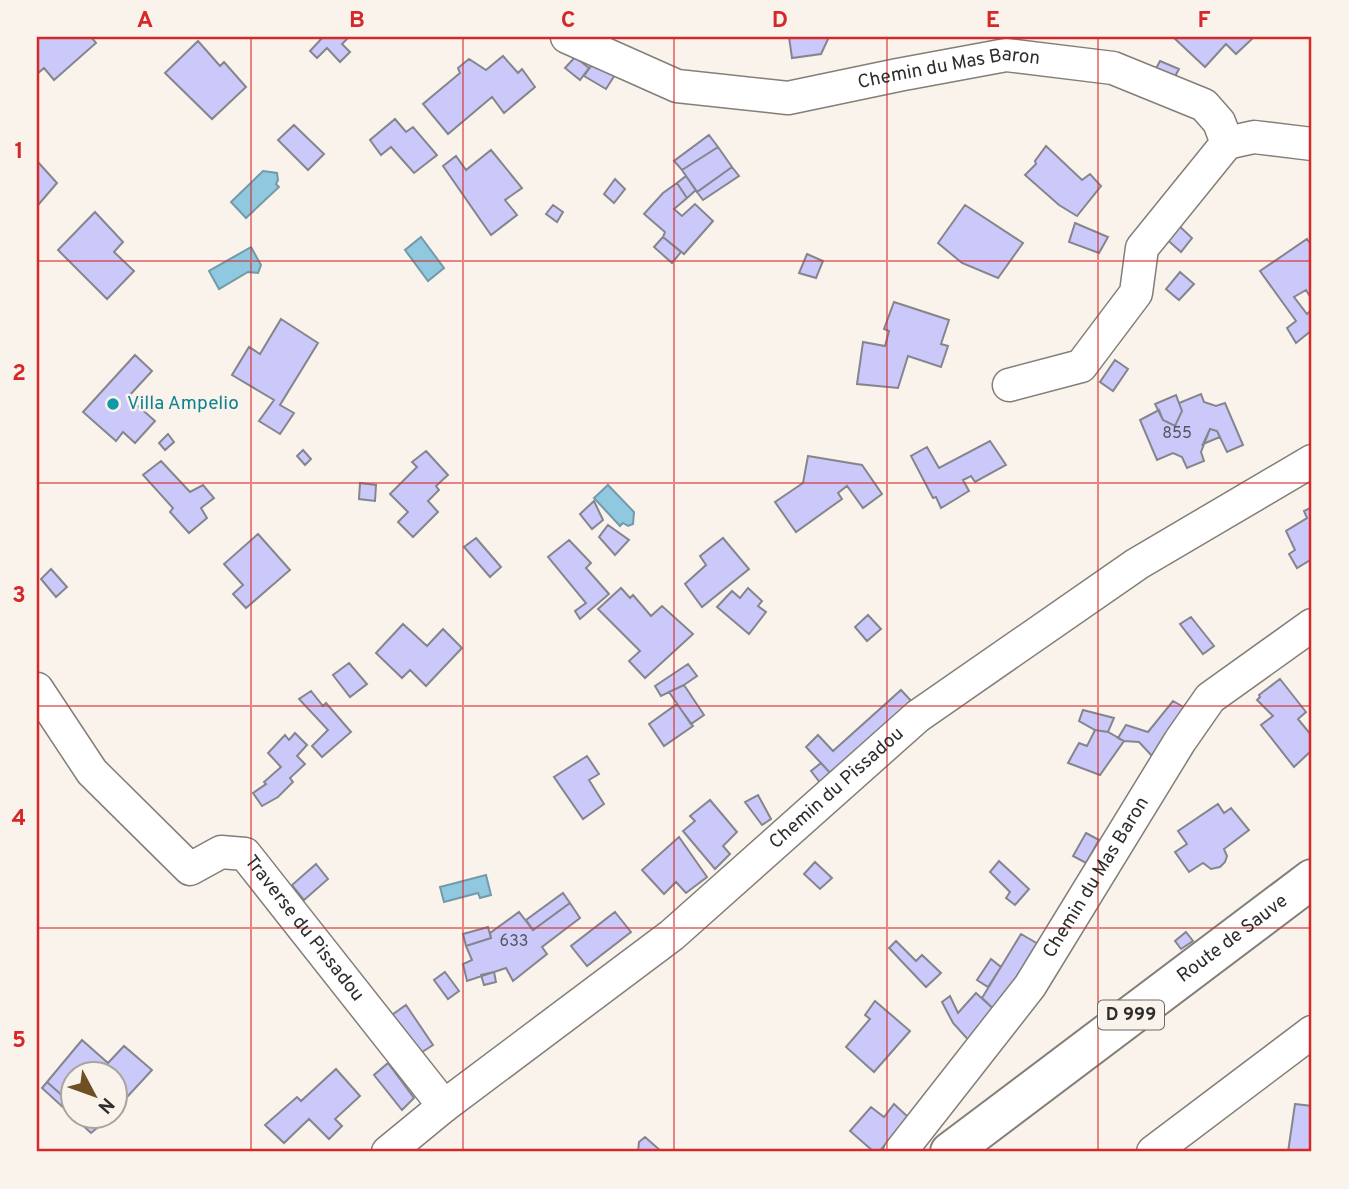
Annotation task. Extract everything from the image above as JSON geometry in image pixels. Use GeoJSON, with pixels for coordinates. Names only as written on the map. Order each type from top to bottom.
{"type":"FeatureCollection","features":[{"type":"Feature","properties":{"kind":"main road","name":"Route de Sauve"},"geometry":{"type":"LineString","coordinates":[[950,1152],[1312,878]]}},
{"type":"Feature","properties":{"kind":"street","name":"Chemin du Mas Baron"},"geometry":{"type":"LineString","coordinates":[[567,37],[677,86],[788,98],[1006,55],[1114,68],[1203,105],[1219,122],[1227,143]]}},
{"type":"Feature","properties":{"kind":"street"},"geometry":{"type":"LineString","coordinates":[[1009,385],[1081,366],[1136,293],[1142,248],[1227,143],[1254,137],[1312,144]]}},
{"type":"Feature","properties":{"kind":"street","name":"Chemin du Pissadou"},"geometry":{"type":"LineString","coordinates":[[388,1152],[444,1106],[672,935],[918,716],[1137,564],[1312,461]]}},
{"type":"Feature","properties":{"kind":"street","name":"Chemin du Mas Baron"},"geometry":{"type":"LineString","coordinates":[[900,1152],[1030,986],[1180,741],[1210,698],[1312,625]]}},
{"type":"Feature","properties":{"kind":"street","name":"Traverse du Pissadou"},"geometry":{"type":"LineString","coordinates":[[37,689],[92,772],[190,869],[220,852],[245,853],[444,1106]]}},
{"type":"Feature","properties":{"kind":"street"},"geometry":{"type":"LineString","coordinates":[[1153,1152],[1309,1041]]}},
{"type":"Feature","properties":{"kind":"water"},"geometry":{"type":"Polygon","coordinates":[[[263,171],[277,173],[276,184],[279,187],[246,218],[231,202],[263,171]]]}},
{"type":"Feature","properties":{"kind":"water"},"geometry":{"type":"Polygon","coordinates":[[[421,237],[444,268],[428,281],[405,250],[421,237]]]}},
{"type":"Feature","properties":{"kind":"water"},"geometry":{"type":"Polygon","coordinates":[[[251,247],[261,265],[258,273],[248,272],[219,289],[209,271],[251,247]]]}},
{"type":"Feature","properties":{"kind":"water"},"geometry":{"type":"Polygon","coordinates":[[[608,485],[634,512],[633,524],[628,526],[623,523],[620,526],[594,498],[608,485]]]}},
{"type":"Feature","properties":{"kind":"water"},"geometry":{"type":"Polygon","coordinates":[[[486,875],[491,895],[480,898],[478,893],[444,902],[440,887],[486,875]]]}},
{"type":"Feature","properties":{"kind":"building"},"geometry":{"type":"Polygon","coordinates":[[[37,37],[94,37],[92,38],[96,43],[54,80],[44,68],[37,74],[37,37]]]}},
{"type":"Feature","properties":{"kind":"building"},"geometry":{"type":"Polygon","coordinates":[[[323,37],[349,37],[342,44],[350,52],[340,62],[327,48],[317,58],[310,51],[323,37]]]}},
{"type":"Feature","properties":{"kind":"building"},"geometry":{"type":"Polygon","coordinates":[[[789,37],[829,37],[821,54],[792,58],[789,37]]]}},
{"type":"Feature","properties":{"kind":"building"},"geometry":{"type":"Polygon","coordinates":[[[1173,37],[1254,37],[1236,54],[1226,44],[1205,67],[1173,37]]]}},
{"type":"Feature","properties":{"kind":"building"},"geometry":{"type":"Polygon","coordinates":[[[198,41],[220,66],[224,62],[246,87],[212,119],[165,73],[198,41]]]}},
{"type":"Feature","properties":{"kind":"building"},"geometry":{"type":"Polygon","coordinates":[[[503,56],[518,73],[522,69],[535,87],[504,113],[492,97],[448,134],[423,104],[460,73],[458,68],[469,59],[486,70],[503,56]]]}},
{"type":"Feature","properties":{"kind":"building"},"geometry":{"type":"Polygon","coordinates":[[[575,57],[589,68],[580,80],[565,68],[575,57]]]}},
{"type":"Feature","properties":{"kind":"building"},"geometry":{"type":"Polygon","coordinates":[[[596,59],[618,70],[606,89],[584,76],[596,59]]]}},
{"type":"Feature","properties":{"kind":"building"},"geometry":{"type":"Polygon","coordinates":[[[1160,61],[1179,69],[1172,82],[1153,74],[1160,61]]]}},
{"type":"Feature","properties":{"kind":"building"},"geometry":{"type":"Polygon","coordinates":[[[395,119],[406,132],[413,127],[437,155],[414,173],[391,147],[381,155],[370,140],[395,119]]]}},
{"type":"Feature","properties":{"kind":"building"},"geometry":{"type":"Polygon","coordinates":[[[294,125],[324,154],[308,170],[278,140],[294,125]]]}},
{"type":"Feature","properties":{"kind":"building"},"geometry":{"type":"Polygon","coordinates":[[[709,135],[718,147],[682,170],[674,161],[709,135]]]}},
{"type":"Feature","properties":{"kind":"building"},"geometry":{"type":"Polygon","coordinates":[[[1046,146],[1082,180],[1090,174],[1101,186],[1077,216],[1059,205],[1025,175],[1036,164],[1035,161],[1046,146]]]}},
{"type":"Feature","properties":{"kind":"building"},"geometry":{"type":"Polygon","coordinates":[[[718,147],[732,167],[697,192],[682,170],[718,147]]]}},
{"type":"Feature","properties":{"kind":"building"},"geometry":{"type":"Polygon","coordinates":[[[491,150],[522,188],[505,200],[517,215],[491,235],[443,166],[456,156],[466,170],[491,150]]]}},
{"type":"Feature","properties":{"kind":"building"},"geometry":{"type":"Polygon","coordinates":[[[37,161],[57,183],[39,204],[37,202],[37,161]]]}},
{"type":"Feature","properties":{"kind":"building"},"geometry":{"type":"Polygon","coordinates":[[[732,167],[739,176],[703,200],[697,192],[732,167]]]}},
{"type":"Feature","properties":{"kind":"building"},"geometry":{"type":"Polygon","coordinates":[[[686,176],[696,190],[687,198],[677,183],[686,176]]]}},
{"type":"Feature","properties":{"kind":"building"},"geometry":{"type":"Polygon","coordinates":[[[615,179],[625,189],[614,203],[604,194],[615,179]]]}},
{"type":"Feature","properties":{"kind":"building"},"geometry":{"type":"Polygon","coordinates":[[[677,183],[687,198],[674,209],[682,216],[695,204],[713,221],[684,254],[663,237],[665,232],[644,214],[663,193],[677,183]]]}},
{"type":"Feature","properties":{"kind":"building"},"geometry":{"type":"Polygon","coordinates":[[[553,205],[563,212],[557,222],[546,214],[553,205]]]}},
{"type":"Feature","properties":{"kind":"building"},"geometry":{"type":"Polygon","coordinates":[[[965,205],[1023,243],[998,278],[962,263],[938,243],[965,205]]]}},
{"type":"Feature","properties":{"kind":"building"},"geometry":{"type":"Polygon","coordinates":[[[95,212],[123,242],[114,252],[134,271],[107,299],[58,250],[95,212]]]}},
{"type":"Feature","properties":{"kind":"building"},"geometry":{"type":"Polygon","coordinates":[[[1175,222],[1192,238],[1181,252],[1163,236],[1175,222]]]}},
{"type":"Feature","properties":{"kind":"building"},"geometry":{"type":"Polygon","coordinates":[[[1075,223],[1108,237],[1099,253],[1069,242],[1075,223]]]}},
{"type":"Feature","properties":{"kind":"building"},"geometry":{"type":"Polygon","coordinates":[[[663,237],[681,252],[672,263],[654,247],[663,237]]]}},
{"type":"Feature","properties":{"kind":"building"},"geometry":{"type":"Polygon","coordinates":[[[1307,239],[1312,246],[1312,300],[1306,290],[1294,297],[1307,314],[1309,312],[1312,316],[1312,330],[1296,343],[1287,328],[1296,321],[1260,271],[1307,239]]]}},
{"type":"Feature","properties":{"kind":"building"},"geometry":{"type":"Polygon","coordinates":[[[807,254],[823,261],[816,278],[799,273],[807,254]]]}},
{"type":"Feature","properties":{"kind":"building"},"geometry":{"type":"Polygon","coordinates":[[[1180,272],[1194,284],[1179,300],[1166,289],[1180,272]]]}},
{"type":"Feature","properties":{"kind":"building"},"geometry":{"type":"Polygon","coordinates":[[[894,302],[949,320],[941,344],[948,346],[941,367],[908,356],[898,388],[857,384],[863,342],[885,346],[889,331],[884,329],[894,302]]]}},
{"type":"Feature","properties":{"kind":"building"},"geometry":{"type":"Polygon","coordinates":[[[281,319],[318,343],[280,405],[294,413],[280,434],[259,421],[274,400],[232,375],[249,347],[260,354],[281,319]]]}},
{"type":"Feature","properties":{"kind":"building","name":"Villa Ampelio"},"geometry":{"type":"Polygon","coordinates":[[[135,355],[152,371],[128,397],[155,421],[135,443],[123,432],[116,441],[83,412],[135,355]]]}},
{"type":"Feature","properties":{"kind":"building"},"geometry":{"type":"Polygon","coordinates":[[[1115,360],[1128,369],[1113,391],[1100,382],[1115,360]]]}},
{"type":"Feature","properties":{"kind":"building"},"geometry":{"type":"Polygon","coordinates":[[[1201,394],[1204,402],[1216,406],[1225,403],[1243,445],[1227,452],[1217,431],[1210,429],[1201,452],[1204,461],[1187,468],[1182,457],[1173,453],[1157,460],[1140,420],[1159,410],[1163,420],[1175,426],[1182,411],[1179,403],[1201,394]]]}},
{"type":"Feature","properties":{"kind":"building"},"geometry":{"type":"Polygon","coordinates":[[[1176,395],[1182,411],[1175,426],[1163,420],[1155,404],[1176,395]]]}},
{"type":"Feature","properties":{"kind":"building"},"geometry":{"type":"Polygon","coordinates":[[[1210,429],[1217,431],[1220,437],[1203,444],[1210,429]]]}},
{"type":"Feature","properties":{"kind":"building"},"geometry":{"type":"Polygon","coordinates":[[[168,434],[174,442],[165,450],[159,443],[168,434]]]}},
{"type":"Feature","properties":{"kind":"building"},"geometry":{"type":"Polygon","coordinates":[[[990,441],[1006,465],[975,482],[971,476],[963,480],[969,491],[941,508],[911,456],[927,447],[939,468],[990,441]]]}},
{"type":"Feature","properties":{"kind":"building"},"geometry":{"type":"Polygon","coordinates":[[[303,450],[311,459],[305,465],[297,456],[303,450]]]}},
{"type":"Feature","properties":{"kind":"building"},"geometry":{"type":"Polygon","coordinates":[[[426,451],[448,475],[436,486],[439,490],[428,501],[438,512],[413,537],[398,522],[408,512],[390,494],[417,467],[412,462],[426,451]]]}},
{"type":"Feature","properties":{"kind":"building"},"geometry":{"type":"Polygon","coordinates":[[[808,456],[862,465],[882,494],[863,508],[847,486],[838,493],[842,499],[796,532],[775,502],[803,483],[808,456]]]}},
{"type":"Feature","properties":{"kind":"building"},"geometry":{"type":"Polygon","coordinates":[[[161,461],[190,492],[203,485],[214,498],[201,508],[207,518],[189,533],[170,512],[173,508],[143,475],[161,461]]]}},
{"type":"Feature","properties":{"kind":"building"},"geometry":{"type":"Polygon","coordinates":[[[360,483],[376,485],[375,501],[359,499],[360,483]]]}},
{"type":"Feature","properties":{"kind":"building"},"geometry":{"type":"Polygon","coordinates":[[[594,501],[603,520],[592,529],[580,514],[594,501]]]}},
{"type":"Feature","properties":{"kind":"building"},"geometry":{"type":"Polygon","coordinates":[[[1312,507],[1312,559],[1297,568],[1289,554],[1295,550],[1286,531],[1307,518],[1304,511],[1312,507]]]}},
{"type":"Feature","properties":{"kind":"building"},"geometry":{"type":"Polygon","coordinates":[[[608,525],[629,540],[615,555],[599,537],[608,525]]]}},
{"type":"Feature","properties":{"kind":"building"},"geometry":{"type":"Polygon","coordinates":[[[258,534],[290,570],[246,608],[233,594],[243,585],[224,564],[258,534]]]}},
{"type":"Feature","properties":{"kind":"building"},"geometry":{"type":"Polygon","coordinates":[[[476,538],[501,567],[490,577],[464,547],[476,538]]]}},
{"type":"Feature","properties":{"kind":"building"},"geometry":{"type":"Polygon","coordinates":[[[723,538],[749,569],[702,607],[685,584],[706,565],[700,556],[723,538]]]}},
{"type":"Feature","properties":{"kind":"building"},"geometry":{"type":"Polygon","coordinates":[[[569,540],[591,563],[586,568],[609,594],[580,619],[575,611],[586,603],[548,557],[569,540]]]}},
{"type":"Feature","properties":{"kind":"building"},"geometry":{"type":"Polygon","coordinates":[[[51,569],[67,587],[56,597],[41,579],[51,569]]]}},
{"type":"Feature","properties":{"kind":"building"},"geometry":{"type":"Polygon","coordinates":[[[621,588],[630,598],[633,595],[651,616],[662,606],[693,634],[645,678],[629,661],[640,651],[598,609],[621,588]]]}},
{"type":"Feature","properties":{"kind":"building"},"geometry":{"type":"Polygon","coordinates":[[[748,588],[762,601],[758,606],[766,612],[749,634],[717,607],[732,591],[740,598],[748,588]]]}},
{"type":"Feature","properties":{"kind":"building"},"geometry":{"type":"Polygon","coordinates":[[[868,615],[881,629],[867,641],[855,627],[868,615]]]}},
{"type":"Feature","properties":{"kind":"building"},"geometry":{"type":"Polygon","coordinates":[[[1191,617],[1214,646],[1203,654],[1180,624],[1191,617]]]}},
{"type":"Feature","properties":{"kind":"building"},"geometry":{"type":"Polygon","coordinates":[[[403,624],[427,646],[443,629],[462,648],[426,686],[410,670],[402,678],[376,653],[403,624]]]}},
{"type":"Feature","properties":{"kind":"building"},"geometry":{"type":"Polygon","coordinates":[[[349,663],[367,684],[350,697],[333,675],[349,663]]]}},
{"type":"Feature","properties":{"kind":"building"},"geometry":{"type":"Polygon","coordinates":[[[688,664],[697,676],[661,696],[655,686],[688,664]]]}},
{"type":"Feature","properties":{"kind":"building"},"geometry":{"type":"Polygon","coordinates":[[[1280,679],[1306,712],[1298,719],[1312,736],[1312,750],[1294,767],[1261,725],[1273,716],[1257,700],[1259,695],[1280,679]]]}},
{"type":"Feature","properties":{"kind":"building"},"geometry":{"type":"Polygon","coordinates":[[[684,685],[704,715],[691,724],[669,692],[684,685]]]}},
{"type":"Feature","properties":{"kind":"building"},"geometry":{"type":"Polygon","coordinates":[[[901,690],[915,705],[833,776],[806,747],[818,735],[833,751],[901,690]]]}},
{"type":"Feature","properties":{"kind":"building"},"geometry":{"type":"Polygon","coordinates":[[[311,691],[323,706],[326,703],[351,732],[322,757],[312,746],[328,730],[299,699],[311,691]]]}},
{"type":"Feature","properties":{"kind":"building"},"geometry":{"type":"Polygon","coordinates":[[[1173,701],[1187,709],[1152,756],[1139,742],[1118,738],[1126,725],[1148,732],[1173,701]]]}},
{"type":"Feature","properties":{"kind":"building"},"geometry":{"type":"Polygon","coordinates":[[[677,704],[693,726],[664,746],[649,724],[677,704]]]}},
{"type":"Feature","properties":{"kind":"building"},"geometry":{"type":"Polygon","coordinates":[[[1083,710],[1114,718],[1108,732],[1095,730],[1079,721],[1083,710]]]}},
{"type":"Feature","properties":{"kind":"building"},"geometry":{"type":"Polygon","coordinates":[[[1095,730],[1108,732],[1124,741],[1100,775],[1068,763],[1079,743],[1087,746],[1095,730]]]}},
{"type":"Feature","properties":{"kind":"building"},"geometry":{"type":"Polygon","coordinates":[[[295,733],[307,745],[297,756],[305,764],[290,778],[293,782],[278,797],[262,806],[253,793],[266,784],[264,782],[281,767],[268,753],[285,735],[289,740],[295,733]]]}},
{"type":"Feature","properties":{"kind":"building"},"geometry":{"type":"Polygon","coordinates":[[[587,756],[599,774],[589,780],[604,804],[583,819],[554,777],[587,756]]]}},
{"type":"Feature","properties":{"kind":"building"},"geometry":{"type":"Polygon","coordinates":[[[821,763],[833,776],[821,784],[811,771],[821,763]]]}},
{"type":"Feature","properties":{"kind":"building"},"geometry":{"type":"Polygon","coordinates":[[[758,795],[771,819],[762,825],[745,802],[758,795]]]}},
{"type":"Feature","properties":{"kind":"building"},"geometry":{"type":"Polygon","coordinates":[[[710,800],[737,832],[723,846],[730,854],[715,869],[683,831],[695,821],[690,816],[710,800]]]}},
{"type":"Feature","properties":{"kind":"building"},"geometry":{"type":"Polygon","coordinates":[[[1218,804],[1224,813],[1231,808],[1249,830],[1224,849],[1227,856],[1220,867],[1211,869],[1203,863],[1189,872],[1175,852],[1187,844],[1178,831],[1218,804]]]}},
{"type":"Feature","properties":{"kind":"building"},"geometry":{"type":"Polygon","coordinates":[[[1086,833],[1099,840],[1086,863],[1073,856],[1086,833]]]}},
{"type":"Feature","properties":{"kind":"building"},"geometry":{"type":"Polygon","coordinates":[[[679,837],[707,877],[686,893],[676,882],[664,894],[642,870],[679,837]]]}},
{"type":"Feature","properties":{"kind":"building"},"geometry":{"type":"Polygon","coordinates":[[[999,861],[1029,889],[1015,905],[1006,898],[1010,892],[990,872],[999,861]]]}},
{"type":"Feature","properties":{"kind":"building"},"geometry":{"type":"Polygon","coordinates":[[[815,862],[832,878],[820,889],[804,874],[815,862]]]}},
{"type":"Feature","properties":{"kind":"building"},"geometry":{"type":"Polygon","coordinates":[[[316,864],[328,879],[304,900],[292,885],[316,864]]]}},
{"type":"Feature","properties":{"kind":"building"},"geometry":{"type":"Polygon","coordinates":[[[563,893],[570,903],[533,930],[526,920],[563,893]]]}},
{"type":"Feature","properties":{"kind":"building"},"geometry":{"type":"Polygon","coordinates":[[[570,903],[580,918],[542,947],[547,954],[513,981],[506,968],[467,981],[463,964],[472,960],[466,946],[491,938],[490,933],[519,912],[533,930],[570,903]]]}},
{"type":"Feature","properties":{"kind":"building"},"geometry":{"type":"Polygon","coordinates":[[[615,912],[631,932],[587,966],[571,946],[615,912]]]}},
{"type":"Feature","properties":{"kind":"building"},"geometry":{"type":"Polygon","coordinates":[[[488,927],[491,938],[466,946],[463,934],[488,927]]]}},
{"type":"Feature","properties":{"kind":"building"},"geometry":{"type":"Polygon","coordinates":[[[1186,932],[1193,941],[1181,949],[1175,941],[1186,932]]]}},
{"type":"Feature","properties":{"kind":"building"},"geometry":{"type":"Polygon","coordinates":[[[1021,934],[1040,945],[998,1013],[982,998],[1021,934]]]}},
{"type":"Feature","properties":{"kind":"building"},"geometry":{"type":"Polygon","coordinates":[[[896,941],[916,961],[922,955],[941,973],[926,987],[889,948],[896,941]]]}},
{"type":"Feature","properties":{"kind":"building"},"geometry":{"type":"Polygon","coordinates":[[[991,959],[1001,967],[988,987],[977,980],[991,959]]]}},
{"type":"Feature","properties":{"kind":"building"},"geometry":{"type":"Polygon","coordinates":[[[445,972],[459,991],[448,999],[434,980],[445,972]]]}},
{"type":"Feature","properties":{"kind":"building"},"geometry":{"type":"Polygon","coordinates":[[[494,972],[496,982],[484,985],[481,975],[494,972]]]}},
{"type":"Feature","properties":{"kind":"building"},"geometry":{"type":"Polygon","coordinates":[[[976,993],[998,1013],[972,1044],[953,1023],[942,1002],[950,996],[958,1013],[976,993]]]}},
{"type":"Feature","properties":{"kind":"building"},"geometry":{"type":"Polygon","coordinates":[[[875,1001],[910,1031],[874,1072],[846,1047],[870,1019],[865,1015],[875,1001]]]}},
{"type":"Feature","properties":{"kind":"building"},"geometry":{"type":"Polygon","coordinates":[[[406,1005],[433,1045],[416,1056],[389,1017],[406,1005]]]}},
{"type":"Feature","properties":{"kind":"building"},"geometry":{"type":"Polygon","coordinates":[[[82,1040],[105,1060],[65,1060],[82,1040]]]}},
{"type":"Feature","properties":{"kind":"building"},"geometry":{"type":"Polygon","coordinates":[[[124,1046],[152,1070],[130,1094],[130,1060],[111,1060],[124,1046]]]}},
{"type":"Feature","properties":{"kind":"building"},"geometry":{"type":"Polygon","coordinates":[[[388,1063],[414,1098],[402,1110],[374,1075],[388,1063]]]}},
{"type":"Feature","properties":{"kind":"building"},"geometry":{"type":"Polygon","coordinates":[[[60,1066],[60,1094],[47,1082],[60,1066]]]}},
{"type":"Feature","properties":{"kind":"building"},"geometry":{"type":"Polygon","coordinates":[[[336,1069],[360,1096],[335,1119],[342,1126],[329,1139],[309,1119],[284,1143],[265,1125],[297,1097],[301,1101],[336,1069]]]}},
{"type":"Feature","properties":{"kind":"building"},"geometry":{"type":"Polygon","coordinates":[[[47,1082],[60,1094],[60,1105],[42,1088],[47,1082]]]}},
{"type":"Feature","properties":{"kind":"building"},"geometry":{"type":"Polygon","coordinates":[[[894,1104],[908,1117],[879,1152],[874,1152],[850,1131],[871,1107],[884,1117],[894,1104]]]}},
{"type":"Feature","properties":{"kind":"building"},"geometry":{"type":"Polygon","coordinates":[[[1295,1104],[1312,1106],[1312,1152],[1288,1152],[1295,1104]]]}},
{"type":"Feature","properties":{"kind":"building"},"geometry":{"type":"Polygon","coordinates":[[[645,1137],[662,1152],[638,1152],[639,1142],[645,1137]]]}},
{"type":"Feature","properties":{"kind":"place","name":"Villa Ampelio"},"geometry":{"type":"Point","coordinates":[113,404]}}]}
